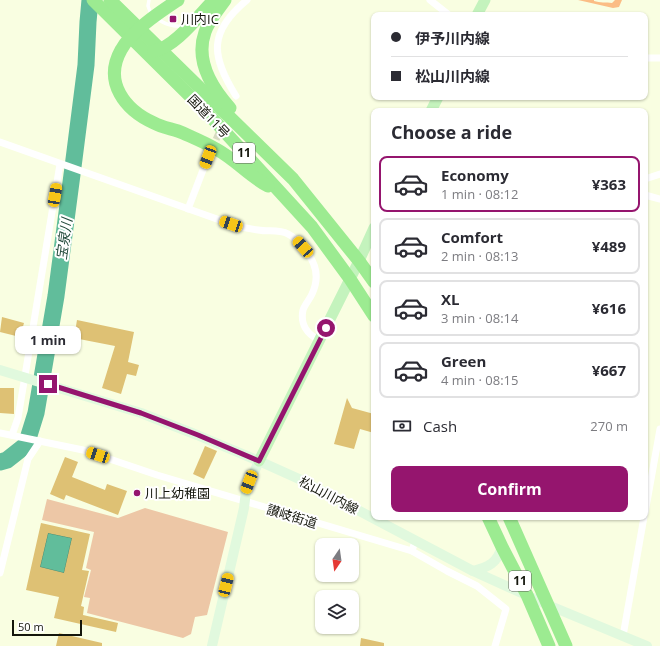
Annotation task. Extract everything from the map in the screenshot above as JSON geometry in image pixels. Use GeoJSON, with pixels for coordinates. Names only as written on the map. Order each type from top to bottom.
{"type":"FeatureCollection","features":[{"type":"Feature","properties":{"kind":"highway","name":"国道11号"},"geometry":{"type":"LineString","coordinates":[[110,0],[293,179],[371,278]]}},
{"type":"Feature","properties":{"kind":"highway"},"geometry":{"type":"LineString","coordinates":[[137,44],[151,51],[161,49],[171,44],[214,0]]}},
{"type":"Feature","properties":{"kind":"highway"},"geometry":{"type":"LineString","coordinates":[[225,0],[212,18],[205,32],[202,46],[203,62],[208,77],[229,106],[245,124],[286,164],[293,179]]}},
{"type":"Feature","properties":{"kind":"highway","name":"国道11号"},"geometry":{"type":"LineString","coordinates":[[95,2],[213,119],[312,227],[350,279],[371,311]]}},
{"type":"Feature","properties":{"kind":"highway"},"geometry":{"type":"LineString","coordinates":[[173,3],[147,22],[121,50],[116,66],[116,82],[120,96],[129,107],[154,124],[183,133],[218,150],[264,184],[281,193]]}},
{"type":"Feature","properties":{"kind":"highway","name":"11"},"geometry":{"type":"LineString","coordinates":[[489,520],[527,595],[549,646]]}},
{"type":"Feature","properties":{"kind":"highway","name":"11"},"geometry":{"type":"LineString","coordinates":[[510,520],[566,646]]}},
{"type":"Feature","properties":{"kind":"main road"},"geometry":{"type":"LineString","coordinates":[[478,12],[484,0]]}},
{"type":"Feature","properties":{"kind":"main road"},"geometry":{"type":"LineString","coordinates":[[212,646],[244,508],[246,491],[252,473],[371,235]]}},
{"type":"Feature","properties":{"kind":"main road","name":"松山川内線"},"geometry":{"type":"LineString","coordinates":[[0,370],[141,413],[198,435],[299,479],[371,517]]}},
{"type":"Feature","properties":{"kind":"main road","name":"松山川内線"},"geometry":{"type":"LineString","coordinates":[[376,520],[474,571],[548,605],[647,646]]}},
{"type":"Feature","properties":{"kind":"main road"},"geometry":{"type":"LineString","coordinates":[[474,571],[486,568],[494,562],[499,556],[502,547]]}},
{"type":"Feature","properties":{"kind":"street"},"geometry":{"type":"LineString","coordinates":[[236,96],[227,82],[216,48],[218,36],[223,26],[247,0]]}},
{"type":"Feature","properties":{"kind":"street"},"geometry":{"type":"LineString","coordinates":[[430,0],[445,12]]}},
{"type":"Feature","properties":{"kind":"street"},"geometry":{"type":"LineString","coordinates":[[648,58],[660,58]]}},
{"type":"Feature","properties":{"kind":"street"},"geometry":{"type":"LineString","coordinates":[[0,142],[245,228],[266,232],[278,231],[287,233],[294,238],[312,257],[315,266],[315,288],[303,310],[303,319],[305,328],[311,336],[319,340]]}},
{"type":"Feature","properties":{"kind":"street"},"geometry":{"type":"LineString","coordinates":[[188,209],[208,157]]}},
{"type":"Feature","properties":{"kind":"street"},"geometry":{"type":"LineString","coordinates":[[13,436],[26,378],[62,165]]}},
{"type":"Feature","properties":{"kind":"street"},"geometry":{"type":"LineString","coordinates":[[648,178],[660,174]]}},
{"type":"Feature","properties":{"kind":"street"},"geometry":{"type":"LineString","coordinates":[[648,197],[660,199]]}},
{"type":"Feature","properties":{"kind":"street"},"geometry":{"type":"LineString","coordinates":[[648,496],[660,429]]}},
{"type":"Feature","properties":{"kind":"street","name":"讃岐街道"},"geometry":{"type":"LineString","coordinates":[[0,433],[83,450],[157,475],[412,551],[477,586],[506,609],[495,646]]}},
{"type":"Feature","properties":{"kind":"street"},"geometry":{"type":"LineString","coordinates":[[0,573],[28,459],[38,441]]}},
{"type":"Feature","properties":{"kind":"street"},"geometry":{"type":"LineString","coordinates":[[623,636],[643,520]]}},
{"type":"Feature","properties":{"kind":"street"},"geometry":{"type":"LineString","coordinates":[[412,551],[416,541]]}},
{"type":"Feature","properties":{"kind":"lane"},"geometry":{"type":"LineString","coordinates":[[149,0],[148,6],[152,16],[163,24],[182,26],[192,23]]}},
{"type":"Feature","properties":{"kind":"shaded area"},"geometry":{"type":"Polygon","coordinates":[[[578,0],[594,0],[598,2],[612,3],[615,0],[622,0],[619,7],[613,8],[578,0]]]}},
{"type":"Feature","properties":{"kind":"shaded area"},"geometry":{"type":"Polygon","coordinates":[[[47,499],[118,518],[145,508],[228,532],[207,615],[195,617],[191,634],[183,638],[87,613],[90,598],[84,597],[91,570],[86,568],[94,532],[42,520],[47,499]]]}},
{"type":"Feature","properties":{"kind":"shaded area"},"geometry":{"type":"Polygon","coordinates":[[[48,533],[72,538],[64,573],[40,567],[48,533]]]}},
{"type":"Feature","properties":{"kind":"building"},"geometry":{"type":"Polygon","coordinates":[[[2,317],[24,323],[20,337],[0,332],[2,317]]]}},
{"type":"Feature","properties":{"kind":"building"},"geometry":{"type":"Polygon","coordinates":[[[77,320],[134,332],[128,362],[139,365],[136,376],[127,374],[121,394],[102,388],[115,346],[74,338],[77,320]]]}},
{"type":"Feature","properties":{"kind":"building"},"geometry":{"type":"Polygon","coordinates":[[[0,388],[14,388],[14,414],[0,413],[0,388]]]}},
{"type":"Feature","properties":{"kind":"building"},"geometry":{"type":"Polygon","coordinates":[[[347,398],[352,408],[371,413],[371,432],[360,429],[354,449],[334,444],[347,398]]]}},
{"type":"Feature","properties":{"kind":"building"},"geometry":{"type":"Polygon","coordinates":[[[205,446],[217,451],[204,479],[193,474],[205,446]]]}},
{"type":"Feature","properties":{"kind":"building"},"geometry":{"type":"Polygon","coordinates":[[[65,457],[78,462],[72,477],[105,490],[107,484],[127,491],[118,515],[66,495],[64,500],[50,494],[65,457]]]}},
{"type":"Feature","properties":{"kind":"building"},"geometry":{"type":"Polygon","coordinates":[[[41,523],[90,534],[82,570],[89,571],[81,606],[84,607],[83,615],[118,623],[116,632],[54,618],[59,597],[26,590],[41,523]],[[48,533],[40,567],[64,573],[72,538],[48,533]]]}},
{"type":"Feature","properties":{"kind":"building"},"geometry":{"type":"Polygon","coordinates":[[[59,633],[102,643],[102,646],[56,646],[59,633]]]}},
{"type":"Feature","properties":{"kind":"building"},"geometry":{"type":"Polygon","coordinates":[[[361,638],[384,643],[384,646],[360,646],[361,638]]]}},
{"type":"Feature","properties":{"kind":"waterway","name":"宝泉川"},"geometry":{"type":"LineString","coordinates":[[0,462],[7,460],[26,445],[36,413],[56,296],[73,167],[86,65],[90,0]]}},
{"type":"Feature","properties":{"kind":"tunnel"},"geometry":{"type":"LineString","coordinates":[[212,149],[222,126]]}},
{"type":"Feature","properties":{"kind":"place","name":"川内IC"},"geometry":{"type":"Point","coordinates":[173,19]}},
{"type":"Feature","properties":{"kind":"place","name":"川上幼稚園"},"geometry":{"type":"Point","coordinates":[137,493]}},
{"type":"Feature","properties":{"kind":"route"},"geometry":{"type":"LineString","coordinates":[[48,384],[141,413],[259,461],[326,328]]}}]}
